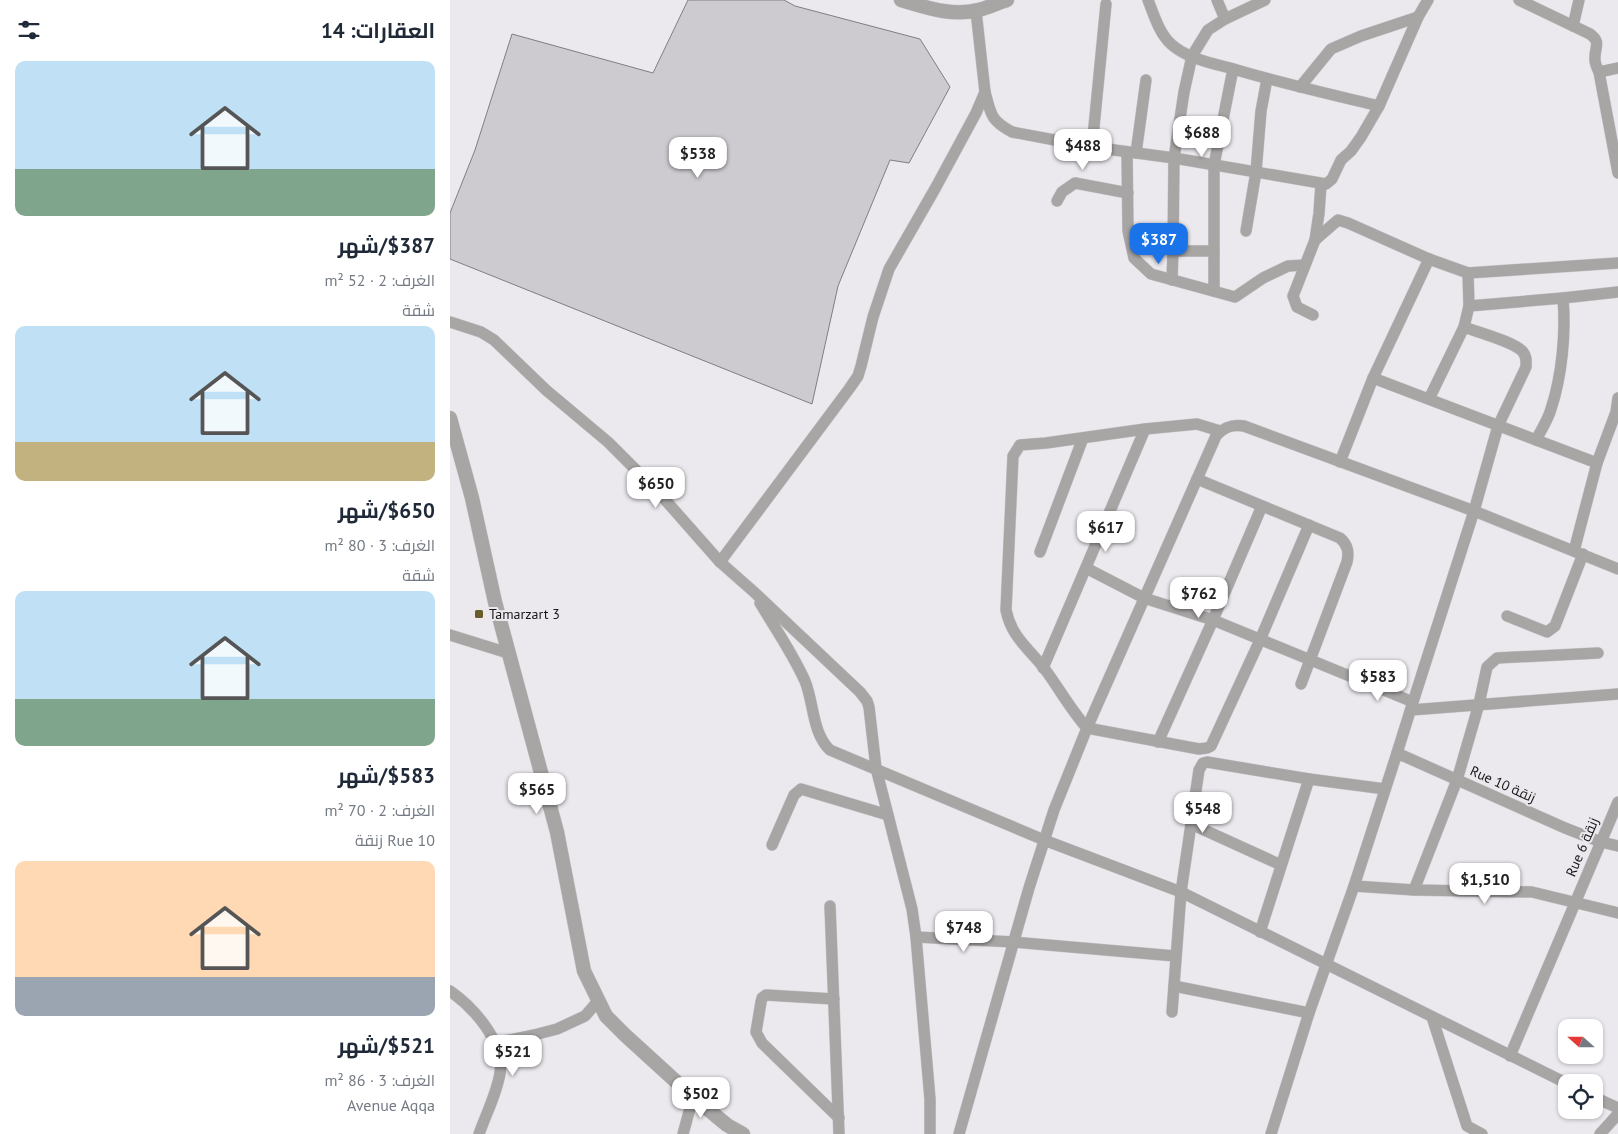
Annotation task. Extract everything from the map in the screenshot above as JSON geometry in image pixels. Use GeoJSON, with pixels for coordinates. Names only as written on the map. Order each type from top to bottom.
{"type":"FeatureCollection","features":[{"type":"Feature","properties":{"kind":"street"},"geometry":{"type":"LineString","coordinates":[[901,0],[928,5],[945,12],[976,11],[1007,0]]}},
{"type":"Feature","properties":{"kind":"street"},"geometry":{"type":"LineString","coordinates":[[1148,0],[1165,38],[1172,46],[1192,56],[1267,79],[1379,106]]}},
{"type":"Feature","properties":{"kind":"street"},"geometry":{"type":"LineString","coordinates":[[1217,0],[1225,19]]}},
{"type":"Feature","properties":{"kind":"street"},"geometry":{"type":"LineString","coordinates":[[1172,280],[1174,158],[1184,92],[1192,56],[1208,30],[1225,19],[1265,0]]}},
{"type":"Feature","properties":{"kind":"street"},"geometry":{"type":"LineString","coordinates":[[976,11],[986,92],[991,116],[1012,132],[1092,147],[1174,158],[1321,184],[1332,179],[1341,160],[1356,145],[1379,106],[1418,17],[1428,0]]}},
{"type":"Feature","properties":{"kind":"street"},"geometry":{"type":"LineString","coordinates":[[1519,0],[1590,34],[1596,40],[1595,62],[1599,72],[1617,166]]}},
{"type":"Feature","properties":{"kind":"street"},"geometry":{"type":"LineString","coordinates":[[1572,26],[1578,0]]}},
{"type":"Feature","properties":{"kind":"street"},"geometry":{"type":"LineString","coordinates":[[1092,147],[1106,4]]}},
{"type":"Feature","properties":{"kind":"street"},"geometry":{"type":"LineString","coordinates":[[1300,87],[1331,49],[1361,36],[1418,17]]}},
{"type":"Feature","properties":{"kind":"street"},"geometry":{"type":"LineString","coordinates":[[1599,72],[1618,68]]}},
{"type":"Feature","properties":{"kind":"street"},"geometry":{"type":"LineString","coordinates":[[1214,291],[1214,165],[1233,69]]}},
{"type":"Feature","properties":{"kind":"street"},"geometry":{"type":"LineString","coordinates":[[1246,231],[1256,172],[1261,111],[1267,79]]}},
{"type":"Feature","properties":{"kind":"street"},"geometry":{"type":"LineString","coordinates":[[1146,80],[1132,153],[1128,193],[1128,231],[1134,258],[1151,274],[1235,297],[1263,278],[1279,270],[1288,266],[1305,265]]}},
{"type":"Feature","properties":{"kind":"street"},"geometry":{"type":"LineString","coordinates":[[720,562],[858,376],[873,317],[889,269],[918,220],[986,92]]}},
{"type":"Feature","properties":{"kind":"street"},"geometry":{"type":"LineString","coordinates":[[1057,201],[1062,192],[1076,183],[1128,193]]}},
{"type":"Feature","properties":{"kind":"street"},"geometry":{"type":"LineString","coordinates":[[1313,315],[1296,307],[1293,296],[1315,240],[1321,184]]}},
{"type":"Feature","properties":{"kind":"street"},"geometry":{"type":"LineString","coordinates":[[1315,240],[1338,220],[1429,259],[1468,273],[1618,263]]}},
{"type":"Feature","properties":{"kind":"street"},"geometry":{"type":"LineString","coordinates":[[1173,251],[1214,251]]}},
{"type":"Feature","properties":{"kind":"street"},"geometry":{"type":"LineString","coordinates":[[1340,462],[1373,378],[1429,259]]}},
{"type":"Feature","properties":{"kind":"street"},"geometry":{"type":"LineString","coordinates":[[1429,399],[1464,327],[1469,306],[1468,273]]}},
{"type":"Feature","properties":{"kind":"street"},"geometry":{"type":"LineString","coordinates":[[1469,306],[1618,292]]}},
{"type":"Feature","properties":{"kind":"street"},"geometry":{"type":"LineString","coordinates":[[1536,440],[1551,410],[1558,380],[1565,316],[1563,298]]}},
{"type":"Feature","properties":{"kind":"street"},"geometry":{"type":"LineString","coordinates":[[450,322],[480,332],[494,340],[546,390],[608,442],[660,494],[720,562],[860,692],[867,701],[876,768],[912,909],[930,1099],[930,1134]]}},
{"type":"Feature","properties":{"kind":"street"},"geometry":{"type":"LineString","coordinates":[[1271,1134],[1309,1013],[1354,886],[1397,753],[1474,511],[1498,426],[1526,367],[1524,354],[1515,346],[1464,327]]}},
{"type":"Feature","properties":{"kind":"street"},"geometry":{"type":"LineString","coordinates":[[1373,378],[1597,463]]}},
{"type":"Feature","properties":{"kind":"street"},"geometry":{"type":"LineString","coordinates":[[1507,616],[1547,632],[1555,626],[1578,553],[1597,463],[1616,412],[1618,398]]}},
{"type":"Feature","properties":{"kind":"street"},"geometry":{"type":"LineString","coordinates":[[450,418],[472,498],[508,653],[557,832],[584,971],[606,1016],[693,1097],[727,1125],[743,1134]]}},
{"type":"Feature","properties":{"kind":"street"},"geometry":{"type":"LineString","coordinates":[[1220,431],[1197,424],[1145,429],[1046,444],[1020,445],[1013,456],[1006,610],[1008,622],[1014,633],[1043,668],[1077,717],[1087,728],[1199,750],[1210,746],[1260,640],[1309,525]]}},
{"type":"Feature","properties":{"kind":"street"},"geometry":{"type":"LineString","coordinates":[[959,1134],[1044,840],[1087,728],[1216,436],[1220,431],[1232,426],[1244,426],[1474,511],[1618,569]]}},
{"type":"Feature","properties":{"kind":"street"},"geometry":{"type":"LineString","coordinates":[[1043,668],[1145,429]]}},
{"type":"Feature","properties":{"kind":"street"},"geometry":{"type":"LineString","coordinates":[[1040,552],[1083,438]]}},
{"type":"Feature","properties":{"kind":"street"},"geometry":{"type":"LineString","coordinates":[[1197,479],[1340,538],[1344,542],[1348,551],[1347,562],[1301,684]]}},
{"type":"Feature","properties":{"kind":"street"},"geometry":{"type":"LineString","coordinates":[[1158,742],[1262,506]]}},
{"type":"Feature","properties":{"kind":"street"},"geometry":{"type":"LineString","coordinates":[[1086,568],[1144,598],[1213,620],[1412,706],[1479,704],[1618,694]]}},
{"type":"Feature","properties":{"kind":"street"},"geometry":{"type":"LineString","coordinates":[[754,592],[804,680],[823,743],[830,750],[1044,840],[1181,892],[1558,1079]]}},
{"type":"Feature","properties":{"kind":"street"},"geometry":{"type":"LineString","coordinates":[[450,635],[508,653]]}},
{"type":"Feature","properties":{"kind":"street"},"geometry":{"type":"LineString","coordinates":[[1414,890],[1457,780],[1479,704],[1487,667],[1497,658],[1598,652]]}},
{"type":"Feature","properties":{"kind":"street","name":"Rue 10 زنقة"},"geometry":{"type":"LineString","coordinates":[[1397,753],[1565,828],[1600,842],[1618,846]]}},
{"type":"Feature","properties":{"kind":"street"},"geometry":{"type":"LineString","coordinates":[[1172,1012],[1181,892],[1199,770],[1203,763],[1207,762],[1309,779],[1385,789]]}},
{"type":"Feature","properties":{"kind":"street"},"geometry":{"type":"LineString","coordinates":[[1260,932],[1309,779]]}},
{"type":"Feature","properties":{"kind":"street"},"geometry":{"type":"LineString","coordinates":[[772,845],[794,795],[801,789],[888,815]]}},
{"type":"Feature","properties":{"kind":"street","name":"Rue 6 زنقة"},"geometry":{"type":"LineString","coordinates":[[1510,1056],[1618,802]]}},
{"type":"Feature","properties":{"kind":"street"},"geometry":{"type":"LineString","coordinates":[[1191,824],[1281,865]]}},
{"type":"Feature","properties":{"kind":"street"},"geometry":{"type":"LineString","coordinates":[[1354,886],[1414,890],[1532,892],[1618,913]]}},
{"type":"Feature","properties":{"kind":"street"},"geometry":{"type":"LineString","coordinates":[[830,906],[839,1134]]}},
{"type":"Feature","properties":{"kind":"street"},"geometry":{"type":"LineString","coordinates":[[916,937],[1014,942],[1175,956]]}},
{"type":"Feature","properties":{"kind":"street"},"geometry":{"type":"LineString","coordinates":[[1174,986],[1309,1013]]}},
{"type":"Feature","properties":{"kind":"street"},"geometry":{"type":"LineString","coordinates":[[450,992],[460,998],[484,1022],[495,1042],[500,1060],[501,1071],[479,1134]]}},
{"type":"Feature","properties":{"kind":"street"},"geometry":{"type":"LineString","coordinates":[[834,999],[766,995],[761,1002],[756,1032],[762,1043],[839,1118]]}},
{"type":"Feature","properties":{"kind":"street"},"geometry":{"type":"LineString","coordinates":[[495,1042],[557,1029],[585,1016],[598,1000]]}},
{"type":"Feature","properties":{"kind":"street"},"geometry":{"type":"LineString","coordinates":[[1432,1017],[1468,1130],[1482,1134]]}},
{"type":"Feature","properties":{"kind":"street"},"geometry":{"type":"LineString","coordinates":[[683,1134],[693,1097]]}},
{"type":"Feature","properties":{"kind":"street"},"geometry":{"type":"LineString","coordinates":[[1603,1100],[1618,1108]]}},
{"type":"Feature","properties":{"kind":"street"},"geometry":{"type":"LineString","coordinates":[[1600,1134],[1618,1114]]}},
{"type":"Feature","properties":{"kind":"building"},"geometry":{"type":"Polygon","coordinates":[[[688,0],[784,0],[795,6],[920,39],[950,87],[909,163],[890,160],[838,286],[812,404],[450,259],[450,213],[475,150],[512,34],[653,73],[688,0]]]}},
{"type":"Feature","properties":{"kind":"place","name":"Tamarzart 3"},"geometry":{"type":"Point","coordinates":[479,614]}}]}
